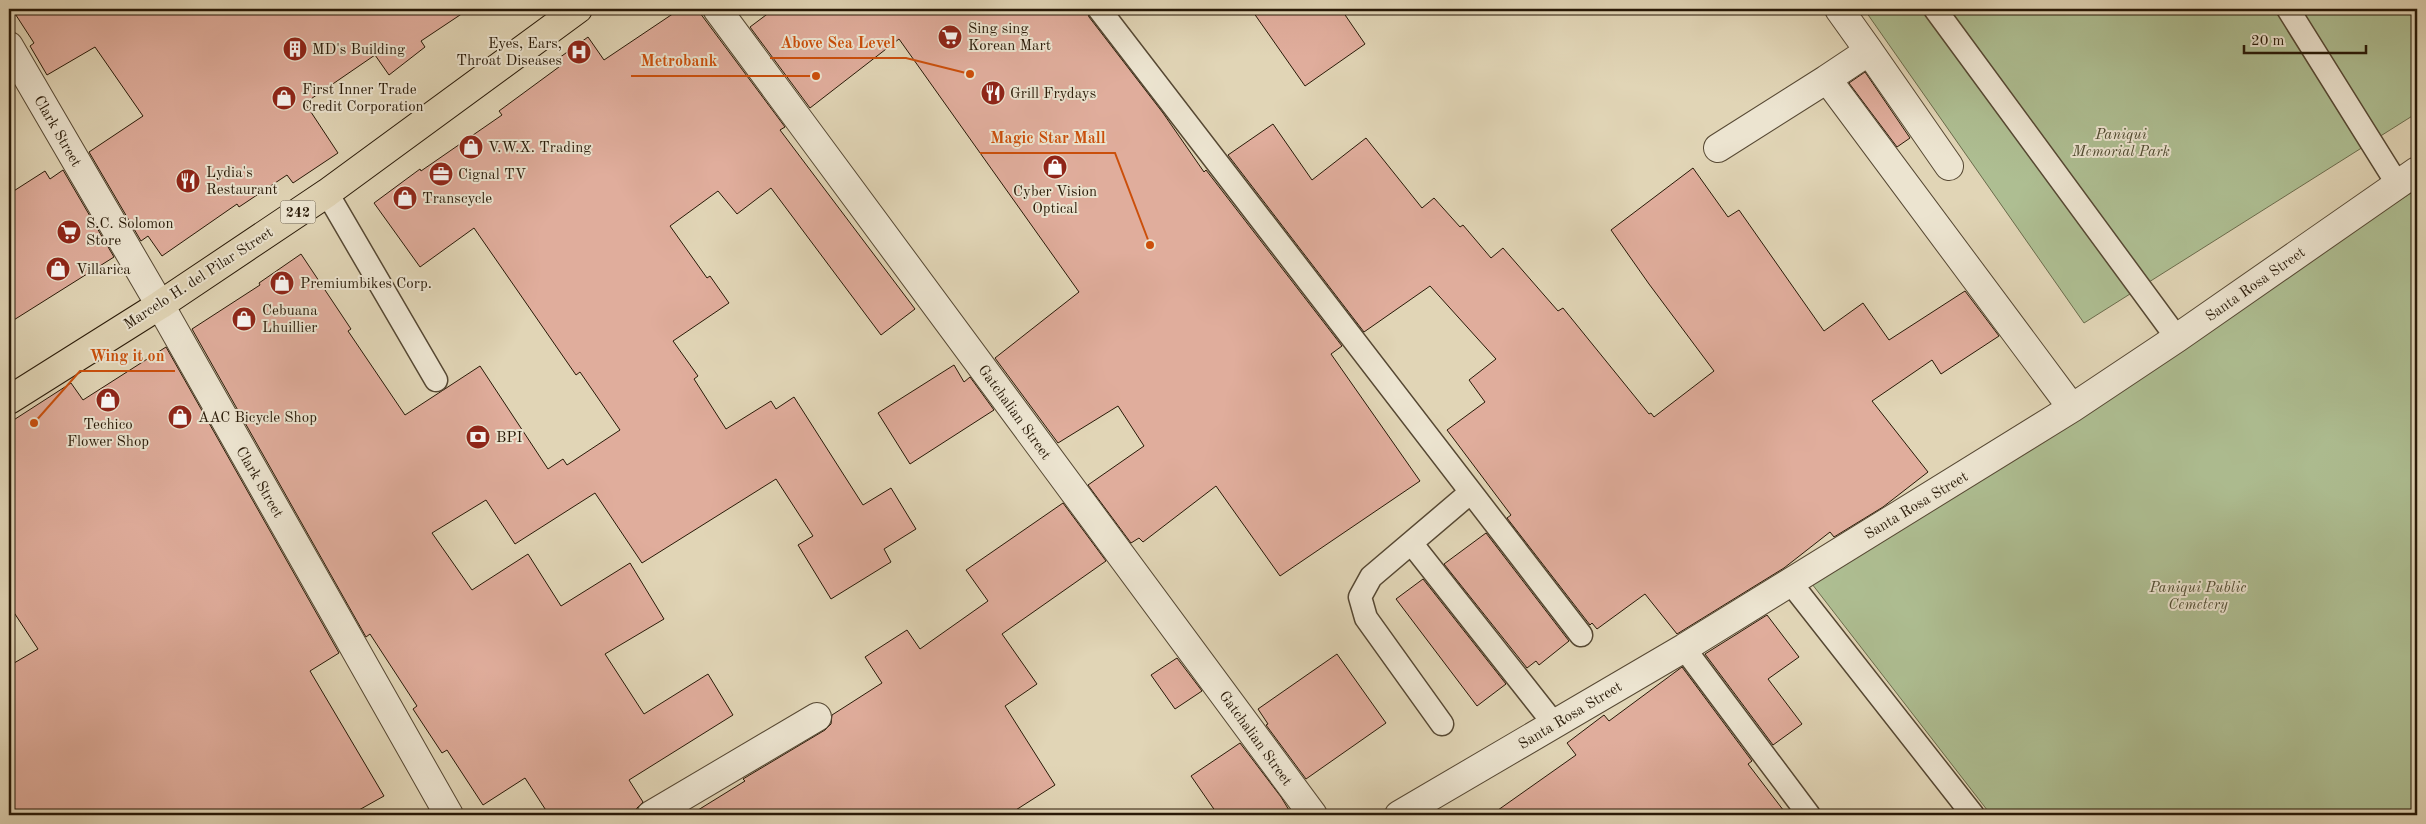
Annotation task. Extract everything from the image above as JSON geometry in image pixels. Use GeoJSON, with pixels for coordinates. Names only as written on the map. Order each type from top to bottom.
{"type":"FeatureCollection","features":[{"type":"Feature","properties":{"kind":"main road","name":"Marcelo H. del Pilar Street"},"geometry":{"type":"LineString","coordinates":[[9,400],[160,305],[327,193],[578,9]]}},
{"type":"Feature","properties":{"kind":"street","name":"Gatchalian Street"},"geometry":{"type":"LineString","coordinates":[[717,9],[1313,815]]}},
{"type":"Feature","properties":{"kind":"street"},"geometry":{"type":"LineString","coordinates":[[1839,9],[1949,166]]}},
{"type":"Feature","properties":{"kind":"street","name":"Clark Street"},"geometry":{"type":"LineString","coordinates":[[9,46],[160,305],[449,815]]}},
{"type":"Feature","properties":{"kind":"street"},"geometry":{"type":"LineString","coordinates":[[1718,148],[1869,52]]}},
{"type":"Feature","properties":{"kind":"street"},"geometry":{"type":"LineString","coordinates":[[1827,79],[2072,408]]}},
{"type":"Feature","properties":{"kind":"street","name":"Santa Rosa Street"},"geometry":{"type":"LineString","coordinates":[[1399,815],[1684,648],[2072,408],[2177,338],[2408,178]]}},
{"type":"Feature","properties":{"kind":"street"},"geometry":{"type":"LineString","coordinates":[[651,815],[817,717]]}},
{"type":"Feature","properties":{"kind":"lane"},"geometry":{"type":"LineString","coordinates":[[1099,9],[1581,635]]}},
{"type":"Feature","properties":{"kind":"lane"},"geometry":{"type":"LineString","coordinates":[[1935,9],[2177,338]]}},
{"type":"Feature","properties":{"kind":"lane"},"geometry":{"type":"LineString","coordinates":[[2288,9],[2408,178]]}},
{"type":"Feature","properties":{"kind":"lane"},"geometry":{"type":"LineString","coordinates":[[327,193],[436,380]]}},
{"type":"Feature","properties":{"kind":"lane"},"geometry":{"type":"LineString","coordinates":[[1442,724],[1366,618],[1360,597],[1371,577],[1471,492]]}},
{"type":"Feature","properties":{"kind":"lane"},"geometry":{"type":"LineString","coordinates":[[1412,544],[1555,725]]}},
{"type":"Feature","properties":{"kind":"lane"},"geometry":{"type":"LineString","coordinates":[[1790,582],[1973,815]]}},
{"type":"Feature","properties":{"kind":"lane"},"geometry":{"type":"LineString","coordinates":[[1684,648],[1809,815]]}},
{"type":"Feature","properties":{"kind":"green space","name":"Paniqui Memorial Park"},"geometry":{"type":"Polygon","coordinates":[[[1864,9],[2417,9],[2417,113],[2084,323],[1864,9]]]}},
{"type":"Feature","properties":{"kind":"green space","name":"Paniqui Public Cemetery"},"geometry":{"type":"Polygon","coordinates":[[[2417,189],[2417,815],[1991,815],[1812,584],[2417,189]]]}},
{"type":"Feature","properties":{"kind":"building"},"geometry":{"type":"Polygon","coordinates":[[[12,9],[469,9],[421,41],[425,47],[389,75],[375,55],[305,103],[338,153],[293,183],[287,175],[239,207],[237,204],[162,256],[148,236],[141,241],[89,152],[143,116],[95,47],[47,75],[30,46],[34,43],[12,9]]]}},
{"type":"Feature","properties":{"kind":"building"},"geometry":{"type":"Polygon","coordinates":[[[680,9],[697,9],[785,127],[780,130],[915,309],[881,335],[771,188],[737,214],[718,191],[670,226],[707,278],[710,276],[729,303],[673,341],[698,376],[694,379],[726,429],[771,401],[776,409],[794,397],[863,505],[891,488],[916,529],[884,549],[891,562],[831,599],[798,545],[813,536],[776,479],[642,563],[595,493],[515,544],[486,500],[432,533],[472,590],[528,554],[561,606],[630,563],[664,619],[605,654],[644,714],[708,674],[733,715],[629,780],[643,802],[637,808],[635,815],[549,815],[525,778],[483,805],[447,750],[442,753],[413,709],[417,706],[370,634],[366,637],[192,329],[260,285],[259,283],[301,254],[351,329],[348,331],[405,415],[480,366],[548,469],[563,459],[567,465],[620,430],[580,372],[576,375],[474,228],[420,267],[374,203],[420,169],[421,171],[502,115],[499,111],[563,64],[559,58],[588,37],[604,60],[680,9]]]}},
{"type":"Feature","properties":{"kind":"building"},"geometry":{"type":"Polygon","coordinates":[[[774,9],[1086,9],[1089,17],[1163,113],[1204,172],[1206,170],[1342,346],[1331,354],[1420,481],[1280,576],[1216,486],[1143,542],[1139,538],[1131,543],[1088,485],[1144,446],[1118,406],[1058,443],[995,358],[1079,292],[899,39],[810,108],[750,27],[774,9]]]}},
{"type":"Feature","properties":{"kind":"building"},"geometry":{"type":"Polygon","coordinates":[[[1251,9],[1341,9],[1365,44],[1305,86],[1251,9]]]}},
{"type":"Feature","properties":{"kind":"building"},"geometry":{"type":"Polygon","coordinates":[[[1865,72],[1910,138],[1897,147],[1849,83],[1865,72]]]}},
{"type":"Feature","properties":{"kind":"building"},"geometry":{"type":"Polygon","coordinates":[[[1273,124],[1312,180],[1366,138],[1422,208],[1434,198],[1460,227],[1463,225],[1491,258],[1503,248],[1558,311],[1563,308],[1649,414],[1651,413],[1654,417],[1714,371],[1611,230],[1693,168],[1728,217],[1739,210],[1824,331],[1863,303],[1889,340],[1965,291],[1999,336],[1941,374],[1932,360],[1872,401],[1928,472],[1883,507],[1834,537],[1830,532],[1784,568],[1677,634],[1645,594],[1597,629],[1592,623],[1590,625],[1507,518],[1511,515],[1447,430],[1485,402],[1469,380],[1496,359],[1430,286],[1364,332],[1228,155],[1273,124]]]}},
{"type":"Feature","properties":{"kind":"building"},"geometry":{"type":"Polygon","coordinates":[[[63,170],[114,257],[9,323],[9,194],[45,171],[50,179],[63,170]]]}},
{"type":"Feature","properties":{"kind":"building"},"geometry":{"type":"Polygon","coordinates":[[[166,347],[339,653],[310,671],[384,796],[350,815],[9,815],[9,666],[38,649],[9,605],[9,423],[71,383],[83,400],[166,347]]]}},
{"type":"Feature","properties":{"kind":"building"},"geometry":{"type":"Polygon","coordinates":[[[954,365],[964,382],[970,377],[994,410],[910,464],[878,413],[954,365]]]}},
{"type":"Feature","properties":{"kind":"building"},"geometry":{"type":"Polygon","coordinates":[[[1063,503],[1106,561],[1002,634],[1037,684],[1005,706],[1055,785],[1008,815],[690,815],[745,781],[743,779],[825,730],[831,724],[832,715],[882,683],[865,657],[907,630],[920,649],[988,601],[966,570],[1063,503]]]}},
{"type":"Feature","properties":{"kind":"building"},"geometry":{"type":"Polygon","coordinates":[[[1486,533],[1569,641],[1539,665],[1536,661],[1527,668],[1444,564],[1486,533]]]}},
{"type":"Feature","properties":{"kind":"building"},"geometry":{"type":"Polygon","coordinates":[[[1423,579],[1506,684],[1477,706],[1396,599],[1423,579]]]}},
{"type":"Feature","properties":{"kind":"building"},"geometry":{"type":"Polygon","coordinates":[[[1767,615],[1799,657],[1768,679],[1802,724],[1773,745],[1705,654],[1767,615]]]}},
{"type":"Feature","properties":{"kind":"building"},"geometry":{"type":"Polygon","coordinates":[[[1337,654],[1386,723],[1306,779],[1266,725],[1268,724],[1258,709],[1337,654]]]}},
{"type":"Feature","properties":{"kind":"building"},"geometry":{"type":"Polygon","coordinates":[[[1177,658],[1202,691],[1175,709],[1151,675],[1177,658]]]}},
{"type":"Feature","properties":{"kind":"building"},"geometry":{"type":"Polygon","coordinates":[[[1682,667],[1752,761],[1748,764],[1787,815],[1491,815],[1576,755],[1567,743],[1604,715],[1609,721],[1682,667]]]}},
{"type":"Feature","properties":{"kind":"building"},"geometry":{"type":"Polygon","coordinates":[[[1240,743],[1281,797],[1292,815],[1218,815],[1191,776],[1240,743]]]}},
{"type":"Feature","properties":{"kind":"place","name":"Sing sing Korean Mart"},"geometry":{"type":"Point","coordinates":[950,37]}},
{"type":"Feature","properties":{"kind":"place","name":"MD's Building"},"geometry":{"type":"Point","coordinates":[295,49]}},
{"type":"Feature","properties":{"kind":"place","name":"Eyes, Ears, Throat Diseases"},"geometry":{"type":"Point","coordinates":[579,52]}},
{"type":"Feature","properties":{"kind":"place","name":"Above Sea Level"},"geometry":{"type":"Point","coordinates":[970,74]}},
{"type":"Feature","properties":{"kind":"place","name":"Metrobank"},"geometry":{"type":"Point","coordinates":[816,76]}},
{"type":"Feature","properties":{"kind":"place","name":"Grill Frydays"},"geometry":{"type":"Point","coordinates":[993,93]}},
{"type":"Feature","properties":{"kind":"place","name":"First Inner Trade Credit Corporation"},"geometry":{"type":"Point","coordinates":[284,98]}},
{"type":"Feature","properties":{"kind":"place","name":"V.W.X. Trading"},"geometry":{"type":"Point","coordinates":[471,147]}},
{"type":"Feature","properties":{"kind":"place","name":"Cyber Vision Optical"},"geometry":{"type":"Point","coordinates":[1055,167]}},
{"type":"Feature","properties":{"kind":"place","name":"Cignal TV"},"geometry":{"type":"Point","coordinates":[441,174]}},
{"type":"Feature","properties":{"kind":"place","name":"Lydia's Restaurant"},"geometry":{"type":"Point","coordinates":[188,181]}},
{"type":"Feature","properties":{"kind":"place","name":"Transcycle"},"geometry":{"type":"Point","coordinates":[405,198]}},
{"type":"Feature","properties":{"kind":"place","name":"S.C. Solomon Store"},"geometry":{"type":"Point","coordinates":[69,232]}},
{"type":"Feature","properties":{"kind":"place","name":"Magic Star Mall"},"geometry":{"type":"Point","coordinates":[1150,245]}},
{"type":"Feature","properties":{"kind":"place","name":"Villarica"},"geometry":{"type":"Point","coordinates":[58,269]}},
{"type":"Feature","properties":{"kind":"place","name":"Premiumbikes Corp."},"geometry":{"type":"Point","coordinates":[282,283]}},
{"type":"Feature","properties":{"kind":"place","name":"Cebuana Lhuillier"},"geometry":{"type":"Point","coordinates":[244,319]}},
{"type":"Feature","properties":{"kind":"place","name":"Techico Flower Shop"},"geometry":{"type":"Point","coordinates":[108,400]}},
{"type":"Feature","properties":{"kind":"place","name":"AAC Bicycle Shop"},"geometry":{"type":"Point","coordinates":[180,417]}},
{"type":"Feature","properties":{"kind":"place","name":"Wing it on"},"geometry":{"type":"Point","coordinates":[34,423]}},
{"type":"Feature","properties":{"kind":"place","name":"BPI"},"geometry":{"type":"Point","coordinates":[478,437]}}]}
